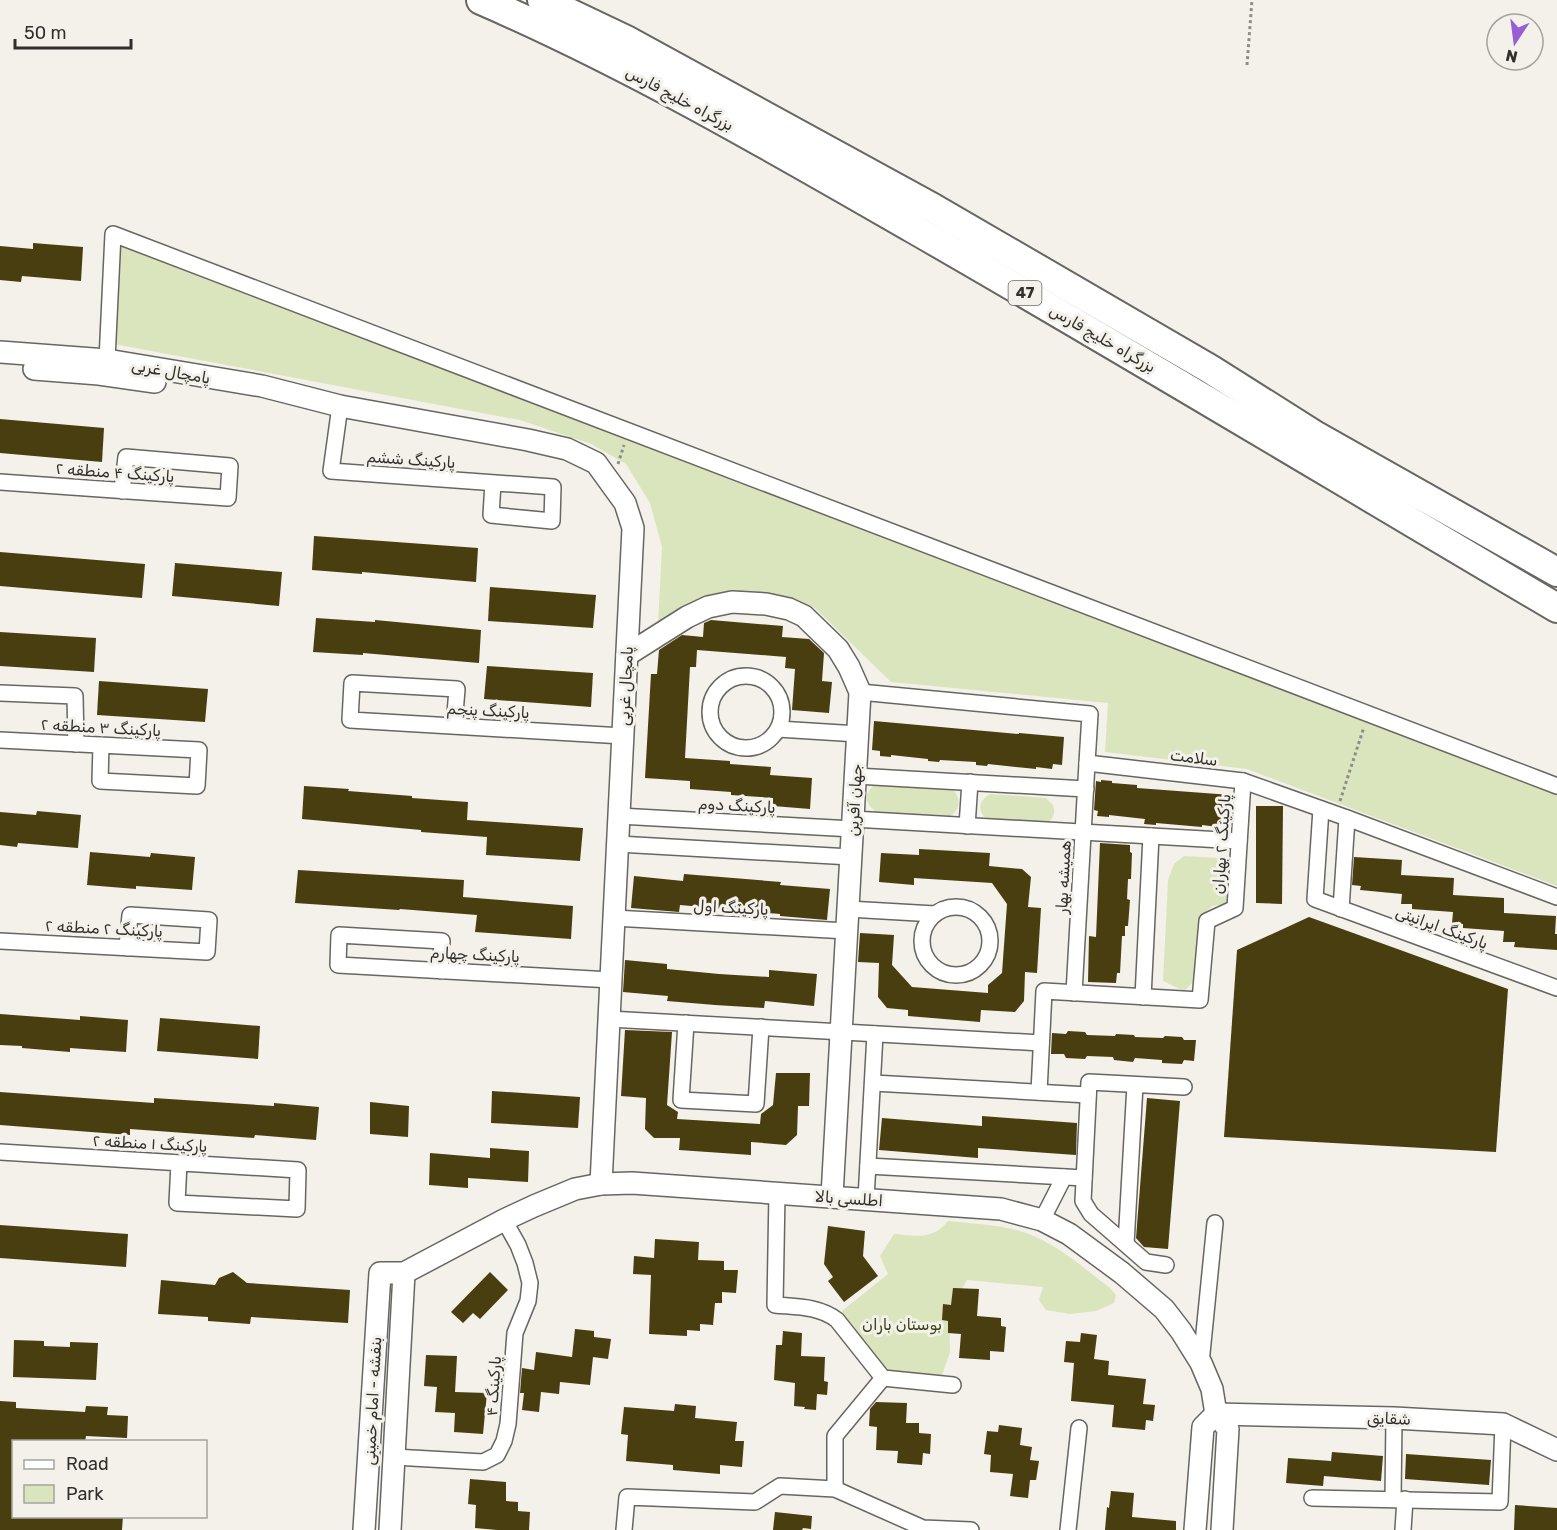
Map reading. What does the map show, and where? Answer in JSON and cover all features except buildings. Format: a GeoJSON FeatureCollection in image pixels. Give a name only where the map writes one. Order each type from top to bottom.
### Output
{"type":"FeatureCollection","features":[{"type":"Feature","properties":{"kind":"highway","name":"بزرگراه خلیج فارس"},"geometry":{"type":"LineString","coordinates":[[481,0],[624,67],[749,134],[1187,387],[1557,608]]}},
{"type":"Feature","properties":{"kind":"highway","name":"بزرگراه خلیج فارس"},"geometry":{"type":"LineString","coordinates":[[542,0],[628,40],[933,208],[1210,369],[1316,436],[1557,572]]}},
{"type":"Feature","properties":{"kind":"highway"},"geometry":{"type":"LineString","coordinates":[[1506,578],[1544,620],[1557,628]]}},
{"type":"Feature","properties":{"kind":"street"},"geometry":{"type":"LineString","coordinates":[[107,360],[112,234],[1557,786]]}},
{"type":"Feature","properties":{"kind":"street","name":"پامچال غربی"},"geometry":{"type":"LineString","coordinates":[[0,352],[107,360],[262,386],[340,406],[567,449],[596,463],[625,503],[633,528],[601,1184]]}},
{"type":"Feature","properties":{"kind":"street","name":"پامچال غربی"},"geometry":{"type":"LineString","coordinates":[[0,366],[99,374],[260,400],[340,406]]}},
{"type":"Feature","properties":{"kind":"street","name":"پارکینگ ششم"},"geometry":{"type":"LineString","coordinates":[[340,406],[331,471],[553,487],[552,521],[491,515],[493,483]]}},
{"type":"Feature","properties":{"kind":"street","name":"پارکینگ ۴ منطقه ۲"},"geometry":{"type":"LineString","coordinates":[[0,482],[122,491],[228,498],[230,466],[126,457],[122,491]]}},
{"type":"Feature","properties":{"kind":"street","name":"جهان آفرین"},"geometry":{"type":"LineString","coordinates":[[627,655],[687,617],[708,607],[732,602],[766,604],[789,609],[804,616],[838,649],[860,692],[832,1196]]}},
{"type":"Feature","properties":{"kind":"street"},"geometry":{"type":"LineString","coordinates":[[752,676],[763,680],[772,687],[782,707],[782,718],[778,729],[762,745],[751,748],[729,744],[720,737],[710,717],[710,705],[714,694],[730,679],[752,676]]}},
{"type":"Feature","properties":{"kind":"street","name":"پارکینگ پنجم"},"geometry":{"type":"LineString","coordinates":[[454,726],[457,689],[352,683],[350,720],[623,736]]}},
{"type":"Feature","properties":{"kind":"street"},"geometry":{"type":"LineString","coordinates":[[860,692],[1090,714],[1087,763]]}},
{"type":"Feature","properties":{"kind":"street"},"geometry":{"type":"LineString","coordinates":[[0,693],[75,696],[75,744]]}},
{"type":"Feature","properties":{"kind":"street"},"geometry":{"type":"LineString","coordinates":[[778,729],[858,734]]}},
{"type":"Feature","properties":{"kind":"street","name":"پارکینگ ۳ منطقه ۲"},"geometry":{"type":"LineString","coordinates":[[0,740],[75,744],[101,745],[200,750],[197,786],[100,781],[101,745]]}},
{"type":"Feature","properties":{"kind":"street","name":"سلامت"},"geometry":{"type":"LineString","coordinates":[[1087,763],[1244,781],[1557,897]]}},
{"type":"Feature","properties":{"kind":"street","name":"همیشه بهار"},"geometry":{"type":"LineString","coordinates":[[1074,993],[1087,763]]}},
{"type":"Feature","properties":{"kind":"street"},"geometry":{"type":"LineString","coordinates":[[856,776],[1086,789]]}},
{"type":"Feature","properties":{"kind":"street","name":"پارکینگ ۲ بهاران"},"geometry":{"type":"LineString","coordinates":[[1143,997],[1200,1000],[1207,921],[1235,908],[1244,781]]}},
{"type":"Feature","properties":{"kind":"street"},"geometry":{"type":"LineString","coordinates":[[967,826],[970,782]]}},
{"type":"Feature","properties":{"kind":"street","name":"پارکینگ ایرانیتی"},"geometry":{"type":"LineString","coordinates":[[1322,809],[1315,899],[1557,988]]}},
{"type":"Feature","properties":{"kind":"street","name":"پارکینگ دوم"},"geometry":{"type":"LineString","coordinates":[[619,816],[736,823],[967,826],[1239,841]]}},
{"type":"Feature","properties":{"kind":"street"},"geometry":{"type":"LineString","coordinates":[[1341,909],[1347,818]]}},
{"type":"Feature","properties":{"kind":"street"},"geometry":{"type":"LineString","coordinates":[[735,850],[736,823]]}},
{"type":"Feature","properties":{"kind":"street"},"geometry":{"type":"LineString","coordinates":[[1038,1092],[1044,991],[1143,997],[1151,836]]}},
{"type":"Feature","properties":{"kind":"street"},"geometry":{"type":"LineString","coordinates":[[618,844],[851,857]]}},
{"type":"Feature","properties":{"kind":"street"},"geometry":{"type":"LineString","coordinates":[[848,909],[935,914],[957,907],[968,909],[978,914],[985,923],[990,933],[991,944],[988,955],[973,971],[962,975],[951,975],[940,971],[925,955],[922,944],[923,933],[935,914]]}},
{"type":"Feature","properties":{"kind":"street","name":"پارکینگ ۲ منطقه ۲"},"geometry":{"type":"LineString","coordinates":[[0,941],[128,948],[207,952],[209,920],[130,915],[128,948]]}},
{"type":"Feature","properties":{"kind":"street","name":"پارکینگ اول"},"geometry":{"type":"LineString","coordinates":[[614,918],[847,931]]}},
{"type":"Feature","properties":{"kind":"street","name":"پارکینگ چهارم"},"geometry":{"type":"LineString","coordinates":[[440,970],[442,940],[339,935],[338,965],[611,980]]}},
{"type":"Feature","properties":{"kind":"street"},"geometry":{"type":"LineString","coordinates":[[609,1019],[1041,1043]]}},
{"type":"Feature","properties":{"kind":"street"},"geometry":{"type":"LineString","coordinates":[[686,1023],[681,1100],[714,1102],[756,1104],[761,1027]]}},
{"type":"Feature","properties":{"kind":"street"},"geometry":{"type":"LineString","coordinates":[[866,1199],[875,1034]]}},
{"type":"Feature","properties":{"kind":"street"},"geometry":{"type":"LineString","coordinates":[[1166,1264],[1146,1262],[1091,1214],[1083,1201],[1089,1082],[1184,1087]]}},
{"type":"Feature","properties":{"kind":"street"},"geometry":{"type":"LineString","coordinates":[[873,1083],[1088,1095]]}},
{"type":"Feature","properties":{"kind":"street"},"geometry":{"type":"LineString","coordinates":[[1126,1244],[1135,1085]]}},
{"type":"Feature","properties":{"kind":"street","name":"پارکینگ ۱ منطقه ۲"},"geometry":{"type":"LineString","coordinates":[[0,1152],[298,1170],[297,1209],[177,1203],[179,1163]]}},
{"type":"Feature","properties":{"kind":"street"},"geometry":{"type":"LineString","coordinates":[[868,1166],[1084,1178]]}},
{"type":"Feature","properties":{"kind":"street"},"geometry":{"type":"LineString","coordinates":[[1042,1220],[1064,1177]]}},
{"type":"Feature","properties":{"kind":"street","name":"اطلسی بالا"},"geometry":{"type":"LineString","coordinates":[[404,1273],[534,1206],[575,1189],[601,1184],[632,1183],[1001,1209],[1042,1220],[1069,1234],[1122,1273],[1164,1309],[1181,1330],[1201,1363],[1212,1389],[1216,1414],[1228,1429],[1222,1530]]}},
{"type":"Feature","properties":{"kind":"street"},"geometry":{"type":"LineString","coordinates":[[777,1193],[775,1305],[828,1313],[837,1320],[883,1378],[953,1385]]}},
{"type":"Feature","properties":{"kind":"street","name":"پارکینگ ۴"},"geometry":{"type":"LineString","coordinates":[[394,1457],[483,1462],[497,1455],[504,1441],[508,1424],[515,1334],[528,1301],[530,1283],[518,1245],[504,1220]]}},
{"type":"Feature","properties":{"kind":"street"},"geometry":{"type":"LineString","coordinates":[[1201,1363],[1215,1223]]}},
{"type":"Feature","properties":{"kind":"street","name":"بنفشه - امام خمینی"},"geometry":{"type":"LineString","coordinates":[[364,1530],[380,1273],[404,1273],[390,1530]]}},
{"type":"Feature","properties":{"kind":"street"},"geometry":{"type":"LineString","coordinates":[[835,1489],[835,1436],[883,1378]]}},
{"type":"Feature","properties":{"kind":"street"},"geometry":{"type":"LineString","coordinates":[[1195,1530],[1203,1427],[1216,1414]]}},
{"type":"Feature","properties":{"kind":"street","name":"شقایق"},"geometry":{"type":"LineString","coordinates":[[1216,1414],[1394,1418],[1503,1424],[1557,1450]]}},
{"type":"Feature","properties":{"kind":"street"},"geometry":{"type":"LineString","coordinates":[[1394,1418],[1403,1530]]}},
{"type":"Feature","properties":{"kind":"street"},"geometry":{"type":"LineString","coordinates":[[1312,1498],[1500,1502],[1503,1424]]}},
{"type":"Feature","properties":{"kind":"street"},"geometry":{"type":"LineString","coordinates":[[1068,1530],[1079,1428]]}},
{"type":"Feature","properties":{"kind":"street"},"geometry":{"type":"LineString","coordinates":[[624,1530],[627,1497],[755,1502],[780,1486],[835,1489],[923,1527],[971,1530]]}},
{"type":"Feature","properties":{"kind":"path"},"geometry":{"type":"LineString","coordinates":[[1247,65],[1252,0]]}},
{"type":"Feature","properties":{"kind":"path"},"geometry":{"type":"LineString","coordinates":[[618,463],[621,454]]}},
{"type":"Feature","properties":{"kind":"path"},"geometry":{"type":"LineString","coordinates":[[1341,798],[1368,714]]}},
{"type":"Feature","properties":{"kind":"green space"},"geometry":{"type":"Polygon","coordinates":[[[120,232],[1557,781],[1557,886],[1247,769],[1105,752],[1108,703],[891,682],[815,608],[784,597],[737,592],[707,598],[658,625],[662,547],[650,503],[626,464],[591,444],[520,420],[114,344],[120,232]]]}},
{"type":"Feature","properties":{"kind":"green space"},"geometry":{"type":"Polygon","coordinates":[[[874,784],[949,787],[957,795],[957,807],[947,818],[877,813],[867,800],[867,794],[874,784]]]}},
{"type":"Feature","properties":{"kind":"green space"},"geometry":{"type":"Polygon","coordinates":[[[990,794],[1046,798],[1053,805],[1053,816],[1045,824],[988,820],[984,817],[980,806],[983,799],[990,794]]]}},
{"type":"Feature","properties":{"kind":"green space"},"geometry":{"type":"Polygon","coordinates":[[[1184,856],[1220,858],[1229,867],[1229,892],[1226,904],[1212,906],[1201,917],[1195,980],[1184,991],[1163,981],[1168,880],[1174,864],[1184,856]]]}},
{"type":"Feature","properties":{"kind":"green space","name":"بوستان باران"},"geometry":{"type":"Polygon","coordinates":[[[948,1221],[1005,1227],[1046,1242],[1110,1288],[1116,1295],[1114,1303],[1096,1311],[1070,1314],[1046,1310],[1039,1300],[1043,1287],[967,1280],[949,1310],[950,1352],[939,1384],[907,1380],[876,1366],[843,1328],[842,1311],[888,1274],[880,1256],[894,1234],[917,1236],[930,1234],[948,1221]]]}}]}
